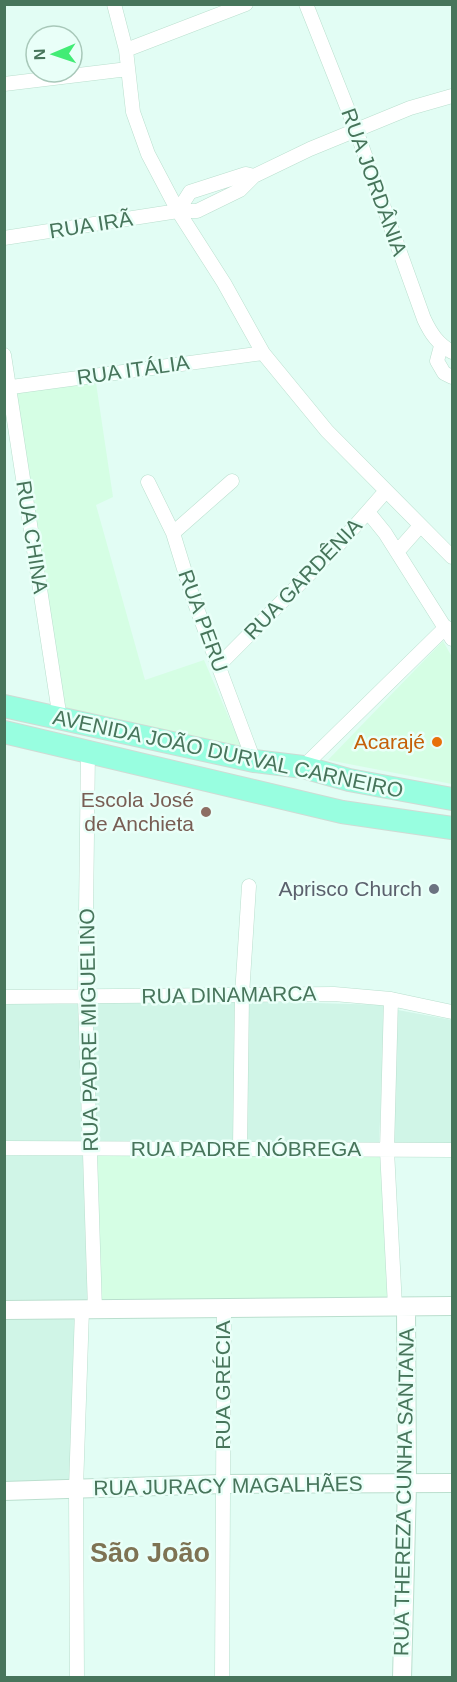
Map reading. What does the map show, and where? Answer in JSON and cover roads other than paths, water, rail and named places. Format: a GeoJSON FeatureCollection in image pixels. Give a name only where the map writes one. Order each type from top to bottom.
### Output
{"type":"FeatureCollection","features":[{"type":"Feature","properties":{"kind":"main road","name":"AVENIDA JOÃO DURVAL CARNEIRO"},"geometry":{"type":"LineString","coordinates":[[4,706],[254,761],[303,767],[350,780],[453,799]]}},
{"type":"Feature","properties":{"kind":"main road","name":"AVENIDA JOÃO DURVAL CARNEIRO"},"geometry":{"type":"LineString","coordinates":[[4,732],[88,750],[342,812],[453,828]]}},
{"type":"Feature","properties":{"kind":"main road"},"geometry":{"type":"LineString","coordinates":[[342,812],[360,809],[366,801],[362,789],[350,780]]}},
{"type":"Feature","properties":{"kind":"main road"},"geometry":{"type":"LineString","coordinates":[[404,820],[399,812],[400,801],[409,792]]}},
{"type":"Feature","properties":{"kind":"street"},"geometry":{"type":"LineString","coordinates":[[114,4],[126,50],[132,112],[140,135],[178,212],[224,283],[262,353],[327,431],[385,492],[453,557]]}},
{"type":"Feature","properties":{"kind":"street"},"geometry":{"type":"LineString","coordinates":[[126,50],[246,4]]}},
{"type":"Feature","properties":{"kind":"street","name":"RUA JORDÂNIA"},"geometry":{"type":"LineString","coordinates":[[306,4],[356,130],[424,319],[432,335],[447,349]]}},
{"type":"Feature","properties":{"kind":"street"},"geometry":{"type":"LineString","coordinates":[[4,84],[128,69]]}},
{"type":"Feature","properties":{"kind":"street","name":"RUA IRÃ"},"geometry":{"type":"LineString","coordinates":[[4,238],[197,211],[240,190],[254,176],[356,130],[410,108],[453,96]]}},
{"type":"Feature","properties":{"kind":"street","name":"RUA IRÃ"},"geometry":{"type":"LineString","coordinates":[[178,212],[190,192],[246,174],[254,176]]}},
{"type":"Feature","properties":{"kind":"street"},"geometry":{"type":"LineString","coordinates":[[447,349],[437,361],[444,373],[453,377]]}},
{"type":"Feature","properties":{"kind":"street","name":"RUA ITÁLIA"},"geometry":{"type":"LineString","coordinates":[[7,388],[262,353]]}},
{"type":"Feature","properties":{"kind":"street","name":"RUA CHINA"},"geometry":{"type":"LineString","coordinates":[[4,355],[7,388],[60,719]]}},
{"type":"Feature","properties":{"kind":"street"},"geometry":{"type":"LineString","coordinates":[[172,533],[232,480]]}},
{"type":"Feature","properties":{"kind":"street","name":"RUA PERU"},"geometry":{"type":"LineString","coordinates":[[148,482],[172,533],[254,761]]}},
{"type":"Feature","properties":{"kind":"street","name":"RUA GARDÊNIA"},"geometry":{"type":"LineString","coordinates":[[219,665],[340,543],[385,492]]}},
{"type":"Feature","properties":{"kind":"street"},"geometry":{"type":"LineString","coordinates":[[303,767],[449,633],[397,552],[368,512]]}},
{"type":"Feature","properties":{"kind":"street"},"geometry":{"type":"LineString","coordinates":[[397,552],[420,526]]}},
{"type":"Feature","properties":{"kind":"street","name":"RUA PADRE MIGUELINO"},"geometry":{"type":"LineString","coordinates":[[77,1677],[76,1488],[89,1310],[91,1148],[85,997],[88,750]]}},
{"type":"Feature","properties":{"kind":"street"},"geometry":{"type":"LineString","coordinates":[[240,1148],[242,995],[249,886]]}},
{"type":"Feature","properties":{"kind":"street","name":"RUA DINAMARCA"},"geometry":{"type":"LineString","coordinates":[[4,998],[334,994],[391,999],[453,1012]]}},
{"type":"Feature","properties":{"kind":"street"},"geometry":{"type":"LineString","coordinates":[[391,999],[387,1150],[401,1307]]}},
{"type":"Feature","properties":{"kind":"street","name":"RUA PADRE NÓBREGA"},"geometry":{"type":"LineString","coordinates":[[4,1148],[453,1150]]}},
{"type":"Feature","properties":{"kind":"street"},"geometry":{"type":"LineString","coordinates":[[4,1310],[453,1306]]}},
{"type":"Feature","properties":{"kind":"street","name":"RUA THEREZA CUNHA SANTANA"},"geometry":{"type":"LineString","coordinates":[[401,1307],[407,1485],[402,1677]]}},
{"type":"Feature","properties":{"kind":"street","name":"RUA GRÉCIA"},"geometry":{"type":"LineString","coordinates":[[222,1677],[224,1309]]}},
{"type":"Feature","properties":{"kind":"street","name":"RUA JURACY MAGALHÃES"},"geometry":{"type":"LineString","coordinates":[[4,1491],[223,1484],[453,1484]]}},
{"type":"Feature","properties":{"kind":"place","name":"Acarajé"},"geometry":{"type":"Point","coordinates":[437,742]}},
{"type":"Feature","properties":{"kind":"place","name":"Escola José de Anchieta"},"geometry":{"type":"Point","coordinates":[206,812]}},
{"type":"Feature","properties":{"kind":"place","name":"Aprisco Church"},"geometry":{"type":"Point","coordinates":[434,889]}},
{"type":"Feature","properties":{"kind":"district","name":"São João"},"geometry":{"type":"Point","coordinates":[150,1553]}}]}
